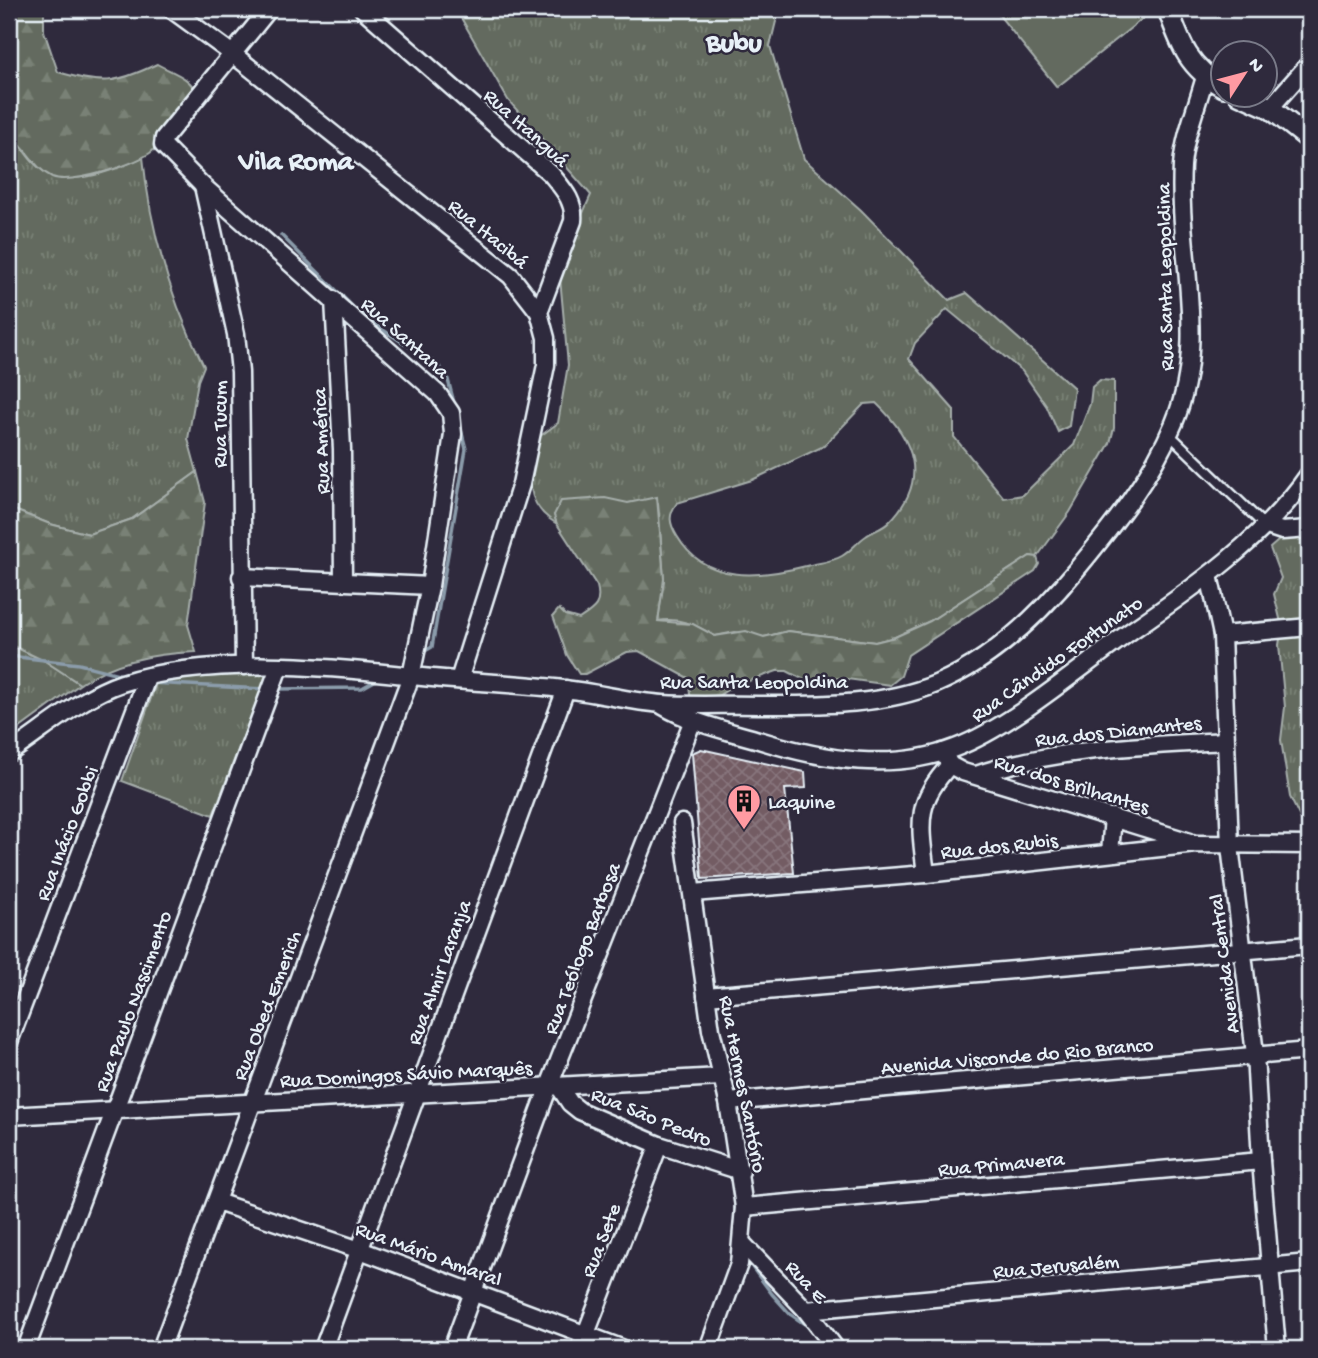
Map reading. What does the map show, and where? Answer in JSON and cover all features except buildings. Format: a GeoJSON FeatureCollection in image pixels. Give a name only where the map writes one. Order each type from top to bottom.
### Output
{"type":"FeatureCollection","features":[{"type":"Feature","properties":{"kind":"street","name":"Rua Itacibá"},"geometry":{"type":"LineString","coordinates":[[171,9],[234,55],[511,276],[539,312],[546,338],[541,395],[521,484],[459,681]]}},
{"type":"Feature","properties":{"kind":"street"},"geometry":{"type":"LineString","coordinates":[[234,55],[269,9]]}},
{"type":"Feature","properties":{"kind":"street","name":"Rua Itanguá"},"geometry":{"type":"LineString","coordinates":[[363,9],[551,174],[568,195],[574,210],[573,221],[539,312]]}},
{"type":"Feature","properties":{"kind":"street"},"geometry":{"type":"LineString","coordinates":[[1168,9],[1180,46],[1205,78],[1210,80]]}},
{"type":"Feature","properties":{"kind":"street","name":"Rua Santana"},"geometry":{"type":"LineString","coordinates":[[234,55],[164,138],[163,145],[203,186],[438,394],[451,413],[453,434],[430,586],[411,676]]}},
{"type":"Feature","properties":{"kind":"street"},"geometry":{"type":"LineString","coordinates":[[1280,97],[1309,64]]}},
{"type":"Feature","properties":{"kind":"street","name":"Rua Santa Leopoldina"},"geometry":{"type":"LineString","coordinates":[[9,753],[97,695],[126,682],[244,666],[363,669],[459,681],[566,689],[659,704],[823,705],[902,695],[934,685],[967,669],[994,650],[1049,602],[1133,499],[1169,434],[1186,389],[1191,356],[1182,168],[1205,78]]}},
{"type":"Feature","properties":{"kind":"street"},"geometry":{"type":"LineString","coordinates":[[1270,108],[1309,139]]}},
{"type":"Feature","properties":{"kind":"street","name":"Rua Tucum"},"geometry":{"type":"LineString","coordinates":[[203,186],[236,334],[240,372],[244,666]]}},
{"type":"Feature","properties":{"kind":"street","name":"Rua América"},"geometry":{"type":"LineString","coordinates":[[334,300],[342,449],[343,581]]}},
{"type":"Feature","properties":{"kind":"street","name":"Rua Cândido Fortunato"},"geometry":{"type":"LineString","coordinates":[[659,704],[693,720],[793,751],[860,762],[946,758],[1005,721],[1209,575],[1264,525],[1309,474]]}},
{"type":"Feature","properties":{"kind":"street"},"geometry":{"type":"LineString","coordinates":[[1264,525],[1292,532],[1309,529]]}},
{"type":"Feature","properties":{"kind":"street","name":"Avenida Central"},"geometry":{"type":"LineString","coordinates":[[1209,575],[1222,635],[1230,846],[1255,1054],[1261,1161],[1278,1349]]}},
{"type":"Feature","properties":{"kind":"street"},"geometry":{"type":"LineString","coordinates":[[241,577],[430,586]]}},
{"type":"Feature","properties":{"kind":"street"},"geometry":{"type":"LineString","coordinates":[[1222,635],[1309,627]]}},
{"type":"Feature","properties":{"kind":"street","name":"Rua Paulo Nascimento"},"geometry":{"type":"LineString","coordinates":[[26,1349],[279,667]]}},
{"type":"Feature","properties":{"kind":"street","name":"Rua Obed Emerich"},"geometry":{"type":"LineString","coordinates":[[161,1349],[411,676]]}},
{"type":"Feature","properties":{"kind":"street","name":"Rua Inácio Gobbi"},"geometry":{"type":"LineString","coordinates":[[9,1042],[147,678]]}},
{"type":"Feature","properties":{"kind":"street","name":"Rua Almir Laranja"},"geometry":{"type":"LineString","coordinates":[[323,1349],[566,689]]}},
{"type":"Feature","properties":{"kind":"street","name":"Rua Teólogo Barbosa"},"geometry":{"type":"LineString","coordinates":[[452,1349],[693,720]]}},
{"type":"Feature","properties":{"kind":"street","name":"Rua dos Diamantes"},"geometry":{"type":"LineString","coordinates":[[976,775],[1007,765],[1074,753],[1225,741]]}},
{"type":"Feature","properties":{"kind":"street"},"geometry":{"type":"LineString","coordinates":[[926,874],[920,818],[930,788],[946,758]]}},
{"type":"Feature","properties":{"kind":"street","name":"Rua dos Brilhantes"},"geometry":{"type":"LineString","coordinates":[[946,758],[976,775],[1196,844]]}},
{"type":"Feature","properties":{"kind":"street"},"geometry":{"type":"LineString","coordinates":[[1110,853],[1113,817]]}},
{"type":"Feature","properties":{"kind":"street","name":"Rua Hermes Santório"},"geometry":{"type":"LineString","coordinates":[[682,822],[706,996],[741,1171],[744,1207],[743,1244],[709,1349]]}},
{"type":"Feature","properties":{"kind":"street","name":"Rua dos Rubis"},"geometry":{"type":"LineString","coordinates":[[693,893],[926,874],[1196,844],[1309,845]]}},
{"type":"Feature","properties":{"kind":"street"},"geometry":{"type":"LineString","coordinates":[[706,996],[1244,948],[1309,945]]}},
{"type":"Feature","properties":{"kind":"street","name":"Avenida Visconde do Rio Branco"},"geometry":{"type":"LineString","coordinates":[[728,1102],[1309,1051]]}},
{"type":"Feature","properties":{"kind":"street","name":"Rua Domingos Sávio Marquês"},"geometry":{"type":"LineString","coordinates":[[9,1116],[721,1077]]}},
{"type":"Feature","properties":{"kind":"street","name":"Rua São Pedro"},"geometry":{"type":"LineString","coordinates":[[553,1086],[580,1111],[659,1145],[741,1171]]}},
{"type":"Feature","properties":{"kind":"street","name":"Rua Sete"},"geometry":{"type":"LineString","coordinates":[[583,1342],[659,1145]]}},
{"type":"Feature","properties":{"kind":"street","name":"Rua Primavera"},"geometry":{"type":"LineString","coordinates":[[744,1207],[1261,1161]]}},
{"type":"Feature","properties":{"kind":"street","name":"Rua Mário Amaral"},"geometry":{"type":"LineString","coordinates":[[217,1202],[473,1291],[583,1342],[624,1349]]}},
{"type":"Feature","properties":{"kind":"street","name":"Rua E"},"geometry":{"type":"LineString","coordinates":[[743,1244],[806,1310],[836,1349]]}},
{"type":"Feature","properties":{"kind":"street","name":"Rua Jerusalém"},"geometry":{"type":"LineString","coordinates":[[806,1310],[1309,1263]]}},
{"type":"Feature","properties":{"kind":"lane"},"geometry":{"type":"LineString","coordinates":[[1169,434],[1264,525]]}},
{"type":"Feature","properties":{"kind":"green space"},"geometry":{"type":"Polygon","coordinates":[[[9,9],[44,9],[44,31],[58,72],[86,79],[108,80],[130,76],[157,64],[186,79],[197,95],[150,153],[130,163],[87,176],[61,179],[52,177],[40,168],[21,146],[9,138],[9,9]]]}},
{"type":"Feature","properties":{"kind":"green space"},"geometry":{"type":"Polygon","coordinates":[[[456,9],[779,9],[770,46],[804,159],[861,210],[949,300],[967,293],[1074,388],[1069,426],[1058,432],[1047,407],[1022,371],[947,309],[915,343],[909,359],[954,410],[954,437],[1004,498],[1023,495],[1074,445],[1090,404],[1092,387],[1100,380],[1114,381],[1114,428],[1110,443],[1070,512],[1037,557],[1030,556],[930,621],[895,637],[875,642],[788,631],[764,637],[735,632],[715,636],[688,623],[658,621],[664,579],[658,503],[654,499],[625,503],[579,501],[554,515],[557,524],[537,506],[533,496],[531,474],[539,437],[558,423],[568,365],[559,267],[591,195],[508,100],[456,9]],[[876,403],[864,404],[824,446],[752,480],[677,503],[671,515],[674,531],[689,552],[702,563],[734,574],[788,570],[842,556],[866,536],[887,524],[902,507],[910,491],[913,476],[908,446],[876,403]]]}},
{"type":"Feature","properties":{"kind":"green space"},"geometry":{"type":"Polygon","coordinates":[[[994,9],[1151,9],[1152,11],[1057,87],[994,9]]]}},
{"type":"Feature","properties":{"kind":"green space"},"geometry":{"type":"Polygon","coordinates":[[[9,138],[20,146],[35,164],[59,177],[73,178],[103,173],[143,157],[151,211],[164,264],[172,291],[204,366],[198,381],[188,439],[197,472],[132,519],[89,534],[50,524],[9,508],[9,138]]]}},
{"type":"Feature","properties":{"kind":"green space"},"geometry":{"type":"Polygon","coordinates":[[[197,472],[205,502],[188,625],[196,652],[135,660],[107,669],[80,684],[45,661],[9,644],[9,508],[50,524],[89,534],[132,519],[197,472]]]}},
{"type":"Feature","properties":{"kind":"green space"},"geometry":{"type":"Polygon","coordinates":[[[657,497],[664,579],[658,621],[693,624],[715,636],[746,631],[764,637],[788,631],[875,642],[895,637],[930,621],[1030,556],[1037,557],[1039,564],[1035,571],[908,655],[901,676],[890,685],[840,678],[808,682],[787,671],[777,671],[732,687],[707,703],[691,701],[688,678],[639,651],[627,652],[585,674],[579,674],[567,655],[553,616],[559,609],[565,615],[579,619],[593,609],[598,598],[597,586],[557,524],[554,515],[561,501],[605,498],[628,503],[657,497]]]}},
{"type":"Feature","properties":{"kind":"green space"},"geometry":{"type":"Polygon","coordinates":[[[1286,534],[1309,534],[1309,836],[1290,797],[1281,740],[1285,707],[1279,645],[1282,627],[1274,594],[1281,578],[1270,548],[1286,534]]]}},
{"type":"Feature","properties":{"kind":"green space"},"geometry":{"type":"Polygon","coordinates":[[[9,644],[45,661],[80,684],[9,736],[9,644]]]}},
{"type":"Feature","properties":{"kind":"green space"},"geometry":{"type":"Polygon","coordinates":[[[268,672],[213,815],[122,781],[157,681],[268,672]]]}},
{"type":"Feature","properties":{"kind":"waterway"},"geometry":{"type":"LineString","coordinates":[[281,235],[353,307],[375,325],[437,364],[447,376],[466,449],[432,647],[420,654]]}},
{"type":"Feature","properties":{"kind":"waterway"},"geometry":{"type":"LineString","coordinates":[[9,656],[79,664],[126,676]]}},
{"type":"Feature","properties":{"kind":"waterway"},"geometry":{"type":"LineString","coordinates":[[276,689],[362,688],[378,679]]}},
{"type":"Feature","properties":{"kind":"waterway"},"geometry":{"type":"LineString","coordinates":[[150,683],[265,689]]}},
{"type":"Feature","properties":{"kind":"waterway"},"geometry":{"type":"LineString","coordinates":[[735,1199],[735,1223]]}},
{"type":"Feature","properties":{"kind":"waterway"},"geometry":{"type":"LineString","coordinates":[[746,1259],[772,1294],[790,1314],[809,1327],[826,1349]]}},
{"type":"Feature","properties":{"kind":"place","name":"Laquine"},"geometry":{"type":"Point","coordinates":[744,831]}},
{"type":"Feature","properties":{"kind":"district","name":"Bubu"},"geometry":{"type":"Point","coordinates":[734,40]}},
{"type":"Feature","properties":{"kind":"district","name":"Vila Roma"},"geometry":{"type":"Point","coordinates":[296,159]}}]}
